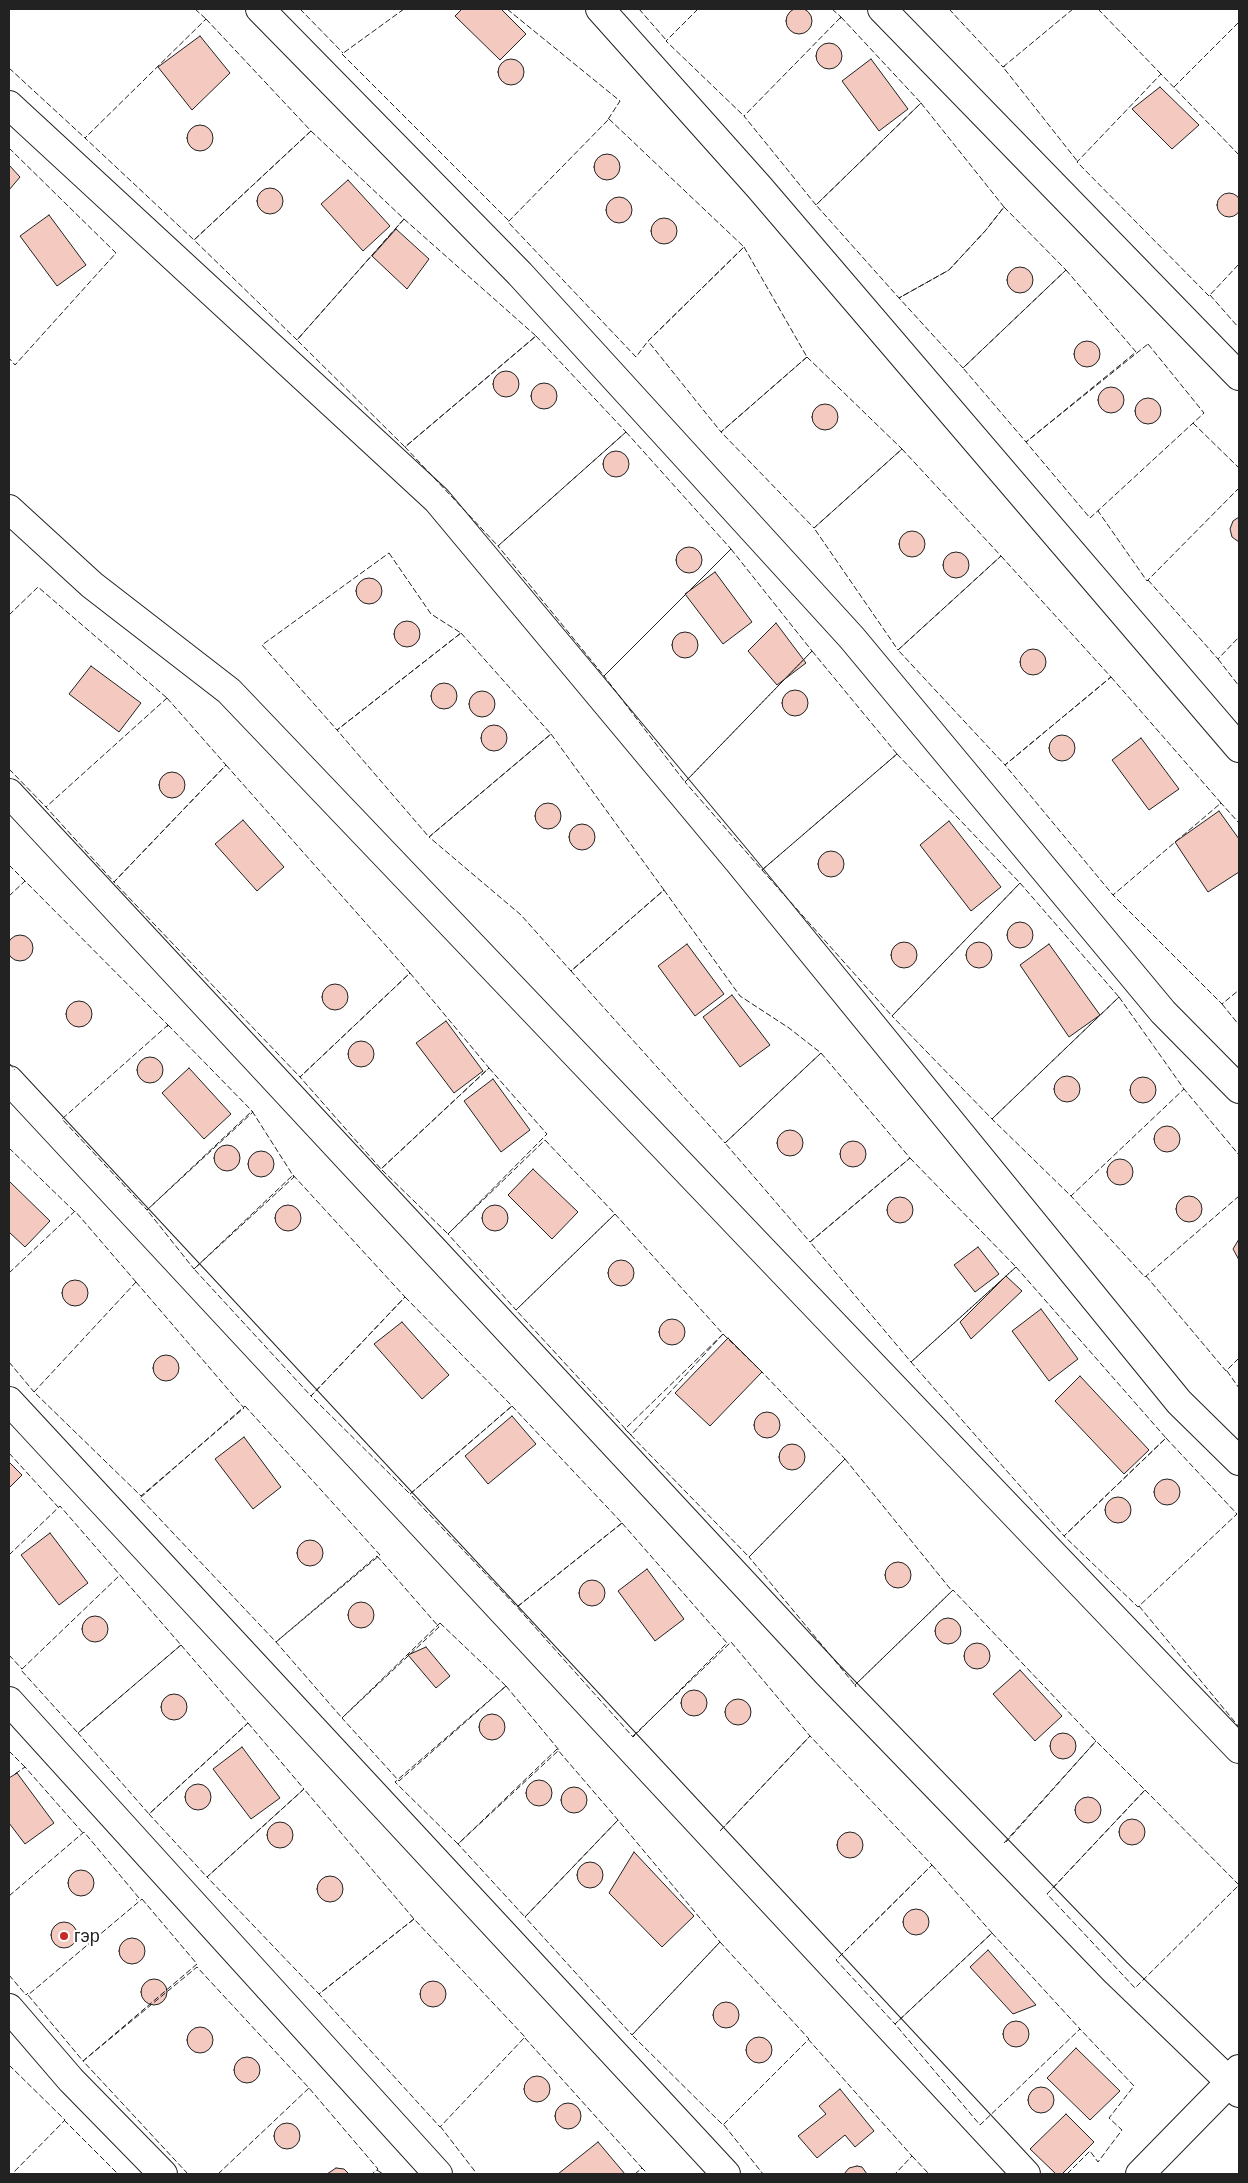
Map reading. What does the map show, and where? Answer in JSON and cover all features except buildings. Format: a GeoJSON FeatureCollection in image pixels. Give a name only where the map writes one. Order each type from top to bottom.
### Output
{"type":"FeatureCollection","features":[{"type":"Feature","properties":{"kind":"street"},"geometry":{"type":"LineString","coordinates":[[260,9],[520,274],[852,638],[1163,1012],[1239,1089]]}},
{"type":"Feature","properties":{"kind":"street"},"geometry":{"type":"LineString","coordinates":[[600,9],[759,187],[1239,748]]}},
{"type":"Feature","properties":{"kind":"street"},"geometry":{"type":"LineString","coordinates":[[882,9],[1239,376]]}},
{"type":"Feature","properties":{"kind":"street"},"geometry":{"type":"LineString","coordinates":[[9,105],[437,500],[739,862],[1179,1402],[1239,1461]]}},
{"type":"Feature","properties":{"kind":"street"},"geometry":{"type":"LineString","coordinates":[[9,509],[92,585],[229,691],[1239,1749]]}},
{"type":"Feature","properties":{"kind":"street"},"geometry":{"type":"LineString","coordinates":[[9,794],[828,1674],[1116,1972],[1236,2081],[1140,2174]]}},
{"type":"Feature","properties":{"kind":"street"},"geometry":{"type":"LineString","coordinates":[[9,1080],[1026,2174]]}},
{"type":"Feature","properties":{"kind":"street"},"geometry":{"type":"LineString","coordinates":[[9,1401],[726,2174]]}},
{"type":"Feature","properties":{"kind":"street"},"geometry":{"type":"LineString","coordinates":[[9,1701],[438,2174]]}},
{"type":"Feature","properties":{"kind":"street"},"geometry":{"type":"LineString","coordinates":[[9,2008],[71,2080],[163,2174]]}},
{"type":"Feature","properties":{"kind":"fence"},"geometry":{"type":"LineString","coordinates":[[195,9],[206,19],[205,21]]}},
{"type":"Feature","properties":{"kind":"fence"},"geometry":{"type":"LineString","coordinates":[[300,9],[343,53]]}},
{"type":"Feature","properties":{"kind":"fence"},"geometry":{"type":"LineString","coordinates":[[404,9],[342,54],[509,221]]}},
{"type":"Feature","properties":{"kind":"fence"},"geometry":{"type":"LineString","coordinates":[[507,9],[620,101],[607,121]]}},
{"type":"Feature","properties":{"kind":"fence"},"geometry":{"type":"LineString","coordinates":[[639,9],[667,41]]}},
{"type":"Feature","properties":{"kind":"fence"},"geometry":{"type":"LineString","coordinates":[[698,9],[666,41],[745,115]]}},
{"type":"Feature","properties":{"kind":"fence"},"geometry":{"type":"LineString","coordinates":[[832,9],[841,17],[840,19]]}},
{"type":"Feature","properties":{"kind":"fence"},"geometry":{"type":"LineString","coordinates":[[949,9],[1003,67],[1005,66]]}},
{"type":"Feature","properties":{"kind":"fence"},"geometry":{"type":"LineString","coordinates":[[1073,9],[1003,67],[1078,162]]}},
{"type":"Feature","properties":{"kind":"fence"},"geometry":{"type":"LineString","coordinates":[[1098,9],[1161,74]]}},
{"type":"Feature","properties":{"kind":"fence"},"geometry":{"type":"LineString","coordinates":[[841,17],[921,103],[816,205],[744,116],[841,17]]}},
{"type":"Feature","properties":{"kind":"fence"},"geometry":{"type":"LineString","coordinates":[[206,19],[311,131],[194,240],[85,138],[206,19]]}},
{"type":"Feature","properties":{"kind":"fence"},"geometry":{"type":"LineString","coordinates":[[1174,87],[1239,22]]}},
{"type":"Feature","properties":{"kind":"fence"},"geometry":{"type":"LineString","coordinates":[[9,68],[85,138],[87,136]]}},
{"type":"Feature","properties":{"kind":"fence"},"geometry":{"type":"LineString","coordinates":[[1239,155],[1161,74],[1077,162],[1209,296],[1239,264]]}},
{"type":"Feature","properties":{"kind":"fence"},"geometry":{"type":"LineString","coordinates":[[921,103],[1004,207],[986,230],[949,270],[899,298],[816,205],[921,103]]}},
{"type":"Feature","properties":{"kind":"fence"},"geometry":{"type":"LineString","coordinates":[[609,119],[744,247],[648,341],[636,357],[508,222],[609,119]]}},
{"type":"Feature","properties":{"kind":"fence"},"geometry":{"type":"LineString","coordinates":[[311,131],[404,219],[297,340],[194,240],[311,131]]}},
{"type":"Feature","properties":{"kind":"fence"},"geometry":{"type":"LineString","coordinates":[[9,148],[116,253],[15,365],[9,358]]}},
{"type":"Feature","properties":{"kind":"fence"},"geometry":{"type":"LineString","coordinates":[[1004,207],[1066,270],[963,368],[899,298],[949,270],[986,230],[1004,207]]}},
{"type":"Feature","properties":{"kind":"fence"},"geometry":{"type":"LineString","coordinates":[[404,219],[536,336],[405,447],[297,340],[404,219]]}},
{"type":"Feature","properties":{"kind":"fence"},"geometry":{"type":"LineString","coordinates":[[744,247],[807,357],[721,432],[648,341],[744,247]]}},
{"type":"Feature","properties":{"kind":"fence"},"geometry":{"type":"LineString","coordinates":[[1066,270],[1136,352],[1026,442],[963,368],[1066,270]]}},
{"type":"Feature","properties":{"kind":"fence"},"geometry":{"type":"LineString","coordinates":[[1210,295],[1239,328]]}},
{"type":"Feature","properties":{"kind":"fence"},"geometry":{"type":"LineString","coordinates":[[536,336],[626,432],[498,546],[405,447],[536,336]]}},
{"type":"Feature","properties":{"kind":"fence"},"geometry":{"type":"LineString","coordinates":[[1148,344],[1204,413],[1090,518],[1026,442],[1148,344]]}},
{"type":"Feature","properties":{"kind":"fence"},"geometry":{"type":"LineString","coordinates":[[807,357],[902,449],[814,528],[721,432],[807,357]]}},
{"type":"Feature","properties":{"kind":"fence"},"geometry":{"type":"LineString","coordinates":[[1193,423],[1239,468]]}},
{"type":"Feature","properties":{"kind":"fence"},"geometry":{"type":"LineString","coordinates":[[626,432],[731,549],[604,676],[498,546],[626,432]]}},
{"type":"Feature","properties":{"kind":"fence"},"geometry":{"type":"LineString","coordinates":[[902,449],[1001,556],[898,650],[814,528],[902,449]]}},
{"type":"Feature","properties":{"kind":"fence"},"geometry":{"type":"LineString","coordinates":[[1099,510],[1147,581],[1239,488]]}},
{"type":"Feature","properties":{"kind":"fence"},"geometry":{"type":"LineString","coordinates":[[731,549],[812,651],[685,782],[604,676],[731,549]]}},
{"type":"Feature","properties":{"kind":"fence"},"geometry":{"type":"LineString","coordinates":[[389,553],[431,614],[461,633],[337,730],[262,645],[389,553]]}},
{"type":"Feature","properties":{"kind":"fence"},"geometry":{"type":"LineString","coordinates":[[1001,556],[1111,677],[1005,765],[898,650],[1001,556]]}},
{"type":"Feature","properties":{"kind":"fence"},"geometry":{"type":"LineString","coordinates":[[1148,580],[1218,659],[1239,637]]}},
{"type":"Feature","properties":{"kind":"fence"},"geometry":{"type":"LineString","coordinates":[[9,615],[38,587],[167,698],[165,700]]}},
{"type":"Feature","properties":{"kind":"fence"},"geometry":{"type":"LineString","coordinates":[[461,633],[551,734],[429,837],[337,730],[461,633]]}},
{"type":"Feature","properties":{"kind":"fence"},"geometry":{"type":"LineString","coordinates":[[812,651],[897,754],[762,870],[685,782],[812,651]]}},
{"type":"Feature","properties":{"kind":"fence"},"geometry":{"type":"LineString","coordinates":[[1218,659],[1239,686]]}},
{"type":"Feature","properties":{"kind":"fence"},"geometry":{"type":"LineString","coordinates":[[1111,677],[1221,803],[1113,895],[1005,765],[1111,677]]}},
{"type":"Feature","properties":{"kind":"fence"},"geometry":{"type":"LineString","coordinates":[[167,698],[226,765],[114,882],[46,807],[167,698]]}},
{"type":"Feature","properties":{"kind":"fence"},"geometry":{"type":"LineString","coordinates":[[551,734],[664,890],[571,971],[521,915],[429,837],[551,734]]}},
{"type":"Feature","properties":{"kind":"fence"},"geometry":{"type":"LineString","coordinates":[[897,754],[1020,883],[892,1016],[762,870],[897,754]]}},
{"type":"Feature","properties":{"kind":"fence"},"geometry":{"type":"LineString","coordinates":[[226,765],[410,973],[300,1077],[114,882],[226,765]]}},
{"type":"Feature","properties":{"kind":"fence"},"geometry":{"type":"LineString","coordinates":[[9,769],[46,807]]}},
{"type":"Feature","properties":{"kind":"fence"},"geometry":{"type":"LineString","coordinates":[[1220,804],[1239,823]]}},
{"type":"Feature","properties":{"kind":"fence"},"geometry":{"type":"LineString","coordinates":[[9,865],[25,881]]}},
{"type":"Feature","properties":{"kind":"fence"},"geometry":{"type":"LineString","coordinates":[[9,896],[25,881],[168,1025],[167,1027]]}},
{"type":"Feature","properties":{"kind":"fence"},"geometry":{"type":"LineString","coordinates":[[1020,883],[1119,997],[992,1119],[892,1016],[1020,883]]}},
{"type":"Feature","properties":{"kind":"fence"},"geometry":{"type":"LineString","coordinates":[[664,890],[740,996],[789,1028],[821,1053],[725,1143],[571,971],[664,890]]}},
{"type":"Feature","properties":{"kind":"fence"},"geometry":{"type":"LineString","coordinates":[[1115,893],[1113,895],[1222,1004],[1239,990]]}},
{"type":"Feature","properties":{"kind":"fence"},"geometry":{"type":"LineString","coordinates":[[410,973],[489,1068],[381,1169],[300,1077],[410,973]]}},
{"type":"Feature","properties":{"kind":"fence"},"geometry":{"type":"LineString","coordinates":[[1119,997],[1184,1089],[1071,1196],[992,1119],[1119,997]]}},
{"type":"Feature","properties":{"kind":"fence"},"geometry":{"type":"LineString","coordinates":[[1222,1004],[1239,1025]]}},
{"type":"Feature","properties":{"kind":"fence"},"geometry":{"type":"LineString","coordinates":[[168,1025],[253,1112],[147,1210],[62,1119],[168,1025]]}},
{"type":"Feature","properties":{"kind":"fence"},"geometry":{"type":"LineString","coordinates":[[821,1053],[910,1158],[810,1242],[725,1143],[821,1053]]}},
{"type":"Feature","properties":{"kind":"fence"},"geometry":{"type":"LineString","coordinates":[[9,1063],[15,1070]]}},
{"type":"Feature","properties":{"kind":"fence"},"geometry":{"type":"LineString","coordinates":[[489,1068],[547,1134],[448,1234],[381,1169],[489,1068]]}},
{"type":"Feature","properties":{"kind":"fence"},"geometry":{"type":"LineString","coordinates":[[1183,1090],[1239,1155]]}},
{"type":"Feature","properties":{"kind":"fence"},"geometry":{"type":"LineString","coordinates":[[252,1111],[294,1177],[194,1269],[147,1210],[252,1111]]}},
{"type":"Feature","properties":{"kind":"fence"},"geometry":{"type":"LineString","coordinates":[[545,1140],[615,1214],[516,1310],[448,1234],[545,1140]]}},
{"type":"Feature","properties":{"kind":"fence"},"geometry":{"type":"LineString","coordinates":[[9,1148],[74,1211]]}},
{"type":"Feature","properties":{"kind":"fence"},"geometry":{"type":"LineString","coordinates":[[910,1158],[1016,1267],[911,1362],[810,1242],[910,1158]]}},
{"type":"Feature","properties":{"kind":"fence"},"geometry":{"type":"LineString","coordinates":[[293,1175],[405,1297],[311,1396],[194,1269],[293,1175]]}},
{"type":"Feature","properties":{"kind":"fence"},"geometry":{"type":"LineString","coordinates":[[1072,1195],[1145,1277],[1239,1196]]}},
{"type":"Feature","properties":{"kind":"fence"},"geometry":{"type":"LineString","coordinates":[[9,1273],[75,1211],[136,1282]]}},
{"type":"Feature","properties":{"kind":"fence"},"geometry":{"type":"LineString","coordinates":[[615,1214],[723,1334],[631,1435],[516,1310],[615,1214]]}},
{"type":"Feature","properties":{"kind":"fence"},"geometry":{"type":"LineString","coordinates":[[1016,1267],[1166,1438],[1064,1536],[911,1362],[1016,1267]]}},
{"type":"Feature","properties":{"kind":"fence"},"geometry":{"type":"LineString","coordinates":[[1146,1276],[1226,1371],[1239,1358]]}},
{"type":"Feature","properties":{"kind":"fence"},"geometry":{"type":"LineString","coordinates":[[136,1282],[244,1408],[141,1496],[34,1392],[136,1282]]}},
{"type":"Feature","properties":{"kind":"fence"},"geometry":{"type":"LineString","coordinates":[[405,1297],[512,1406],[410,1494],[311,1396],[405,1297]]}},
{"type":"Feature","properties":{"kind":"fence"},"geometry":{"type":"LineString","coordinates":[[723,1334],[845,1459],[749,1557],[625,1429],[723,1334]]}},
{"type":"Feature","properties":{"kind":"fence"},"geometry":{"type":"LineString","coordinates":[[9,1362],[34,1392],[36,1390]]}},
{"type":"Feature","properties":{"kind":"fence"},"geometry":{"type":"LineString","coordinates":[[1227,1371],[1239,1388]]}},
{"type":"Feature","properties":{"kind":"fence"},"geometry":{"type":"LineString","coordinates":[[245,1406],[380,1555],[276,1642],[140,1498],[245,1406]]}},
{"type":"Feature","properties":{"kind":"fence"},"geometry":{"type":"LineString","coordinates":[[512,1406],[622,1523],[517,1607],[410,1494],[512,1406]]}},
{"type":"Feature","properties":{"kind":"fence"},"geometry":{"type":"LineString","coordinates":[[1166,1438],[1237,1514],[1138,1607],[1064,1536],[1166,1438]]}},
{"type":"Feature","properties":{"kind":"fence"},"geometry":{"type":"LineString","coordinates":[[9,1453],[59,1508]]}},
{"type":"Feature","properties":{"kind":"fence"},"geometry":{"type":"LineString","coordinates":[[845,1459],[952,1591],[855,1685],[749,1557],[845,1459]]}},
{"type":"Feature","properties":{"kind":"fence"},"geometry":{"type":"LineString","coordinates":[[9,1555],[60,1506],[120,1575]]}},
{"type":"Feature","properties":{"kind":"fence"},"geometry":{"type":"LineString","coordinates":[[622,1523],[727,1643],[633,1737],[517,1607],[622,1523]]}},
{"type":"Feature","properties":{"kind":"fence"},"geometry":{"type":"LineString","coordinates":[[377,1556],[439,1627],[342,1718],[276,1642],[377,1556]]}},
{"type":"Feature","properties":{"kind":"fence"},"geometry":{"type":"LineString","coordinates":[[120,1575],[181,1645],[78,1733],[21,1670],[120,1575]]}},
{"type":"Feature","properties":{"kind":"fence"},"geometry":{"type":"LineString","coordinates":[[856,1687],[855,1685],[953,1590],[1145,1790],[1051,1890]]}},
{"type":"Feature","properties":{"kind":"fence"},"geometry":{"type":"LineString","coordinates":[[1139,1606],[1239,1727]]}},
{"type":"Feature","properties":{"kind":"fence"},"geometry":{"type":"LineString","coordinates":[[440,1623],[506,1686],[399,1781],[342,1718],[440,1623]]}},
{"type":"Feature","properties":{"kind":"fence"},"geometry":{"type":"LineString","coordinates":[[633,1736],[731,1642],[810,1736],[932,1865],[838,1958]]}},
{"type":"Feature","properties":{"kind":"fence"},"geometry":{"type":"LineString","coordinates":[[181,1645],[248,1723],[149,1814],[78,1733],[181,1645]]}},
{"type":"Feature","properties":{"kind":"fence"},"geometry":{"type":"LineString","coordinates":[[9,1655],[22,1669]]}},
{"type":"Feature","properties":{"kind":"fence"},"geometry":{"type":"LineString","coordinates":[[506,1686],[559,1750],[458,1844],[395,1782],[506,1686]]}},
{"type":"Feature","properties":{"kind":"fence"},"geometry":{"type":"LineString","coordinates":[[248,1723],[304,1789],[207,1877],[149,1814],[248,1723]]}},
{"type":"Feature","properties":{"kind":"fence"},"geometry":{"type":"LineString","coordinates":[[721,1830],[810,1736]]}},
{"type":"Feature","properties":{"kind":"fence"},"geometry":{"type":"LineString","coordinates":[[720,1831],[810,1736]]}},
{"type":"Feature","properties":{"kind":"fence"},"geometry":{"type":"LineString","coordinates":[[1006,1842],[1096,1741]]}},
{"type":"Feature","properties":{"kind":"fence"},"geometry":{"type":"LineString","coordinates":[[1004,1843],[1096,1741]]}},
{"type":"Feature","properties":{"kind":"fence"},"geometry":{"type":"LineString","coordinates":[[618,1820],[525,1917],[458,1844],[557,1749],[618,1820],[720,1942],[632,2035],[525,1917],[618,1820]]}},
{"type":"Feature","properties":{"kind":"fence"},"geometry":{"type":"LineString","coordinates":[[9,1751],[25,1767]]}},
{"type":"Feature","properties":{"kind":"fence"},"geometry":{"type":"LineString","coordinates":[[15,1774],[25,1767],[83,1833]]}},
{"type":"Feature","properties":{"kind":"fence"},"geometry":{"type":"LineString","coordinates":[[414,1919],[319,1994],[207,1877],[304,1789],[414,1919],[525,2037],[440,2127],[319,1994],[414,1919]]}},
{"type":"Feature","properties":{"kind":"fence"},"geometry":{"type":"LineString","coordinates":[[1145,1790],[1239,1885],[1135,1988],[1047,1894],[1145,1790]]}},
{"type":"Feature","properties":{"kind":"fence"},"geometry":{"type":"LineString","coordinates":[[9,1896],[84,1832],[139,1898],[136,1900]]}},
{"type":"Feature","properties":{"kind":"fence"},"geometry":{"type":"LineString","coordinates":[[932,1865],[992,1933],[895,2024],[836,1960],[932,1865]]}},
{"type":"Feature","properties":{"kind":"fence"},"geometry":{"type":"LineString","coordinates":[[142,1899],[197,1964],[83,2061],[28,1995],[142,1899]]}},
{"type":"Feature","properties":{"kind":"fence"},"geometry":{"type":"LineString","coordinates":[[992,1933],[1080,2029],[980,2125],[895,2024],[992,1933]]}},
{"type":"Feature","properties":{"kind":"fence"},"geometry":{"type":"LineString","coordinates":[[720,1942],[809,2039],[723,2125],[632,2035],[720,1942]]}},
{"type":"Feature","properties":{"kind":"fence"},"geometry":{"type":"LineString","coordinates":[[188,2174],[83,2061],[197,1967],[309,2088],[378,2169],[372,2174]]}},
{"type":"Feature","properties":{"kind":"fence"},"geometry":{"type":"LineString","coordinates":[[9,1975],[26,1995],[28,1993]]}},
{"type":"Feature","properties":{"kind":"fence"},"geometry":{"type":"LineString","coordinates":[[1067,2174],[1090,2151],[1098,2162],[1122,2130],[1109,2118],[1134,2086],[1079,2030]]}},
{"type":"Feature","properties":{"kind":"fence"},"geometry":{"type":"LineString","coordinates":[[525,2038],[642,2168],[635,2174]]}},
{"type":"Feature","properties":{"kind":"fence"},"geometry":{"type":"LineString","coordinates":[[808,2039],[912,2156],[895,2174]]}},
{"type":"Feature","properties":{"kind":"fence"},"geometry":{"type":"LineString","coordinates":[[9,2065],[65,2120],[12,2174]]}},
{"type":"Feature","properties":{"kind":"fence"},"geometry":{"type":"LineString","coordinates":[[218,2174],[309,2088]]}},
{"type":"Feature","properties":{"kind":"fence"},"geometry":{"type":"LineString","coordinates":[[64,2120],[118,2174]]}},
{"type":"Feature","properties":{"kind":"fence"},"geometry":{"type":"LineString","coordinates":[[724,2125],[763,2174]]}},
{"type":"Feature","properties":{"kind":"fence"},"geometry":{"type":"LineString","coordinates":[[440,2126],[477,2174]]}},
{"type":"Feature","properties":{"kind":"fence"},"geometry":{"type":"LineString","coordinates":[[912,2156],[929,2174]]}},
{"type":"Feature","properties":{"kind":"fence"},"geometry":{"type":"LineString","coordinates":[[641,2169],[648,2174]]}},
{"type":"Feature","properties":{"kind":"fence"},"geometry":{"type":"LineString","coordinates":[[377,2170],[383,2174]]}},
{"type":"Feature","properties":{"kind":"place","name":"гэр"},"geometry":{"type":"Point","coordinates":[64,1936]}}]}
